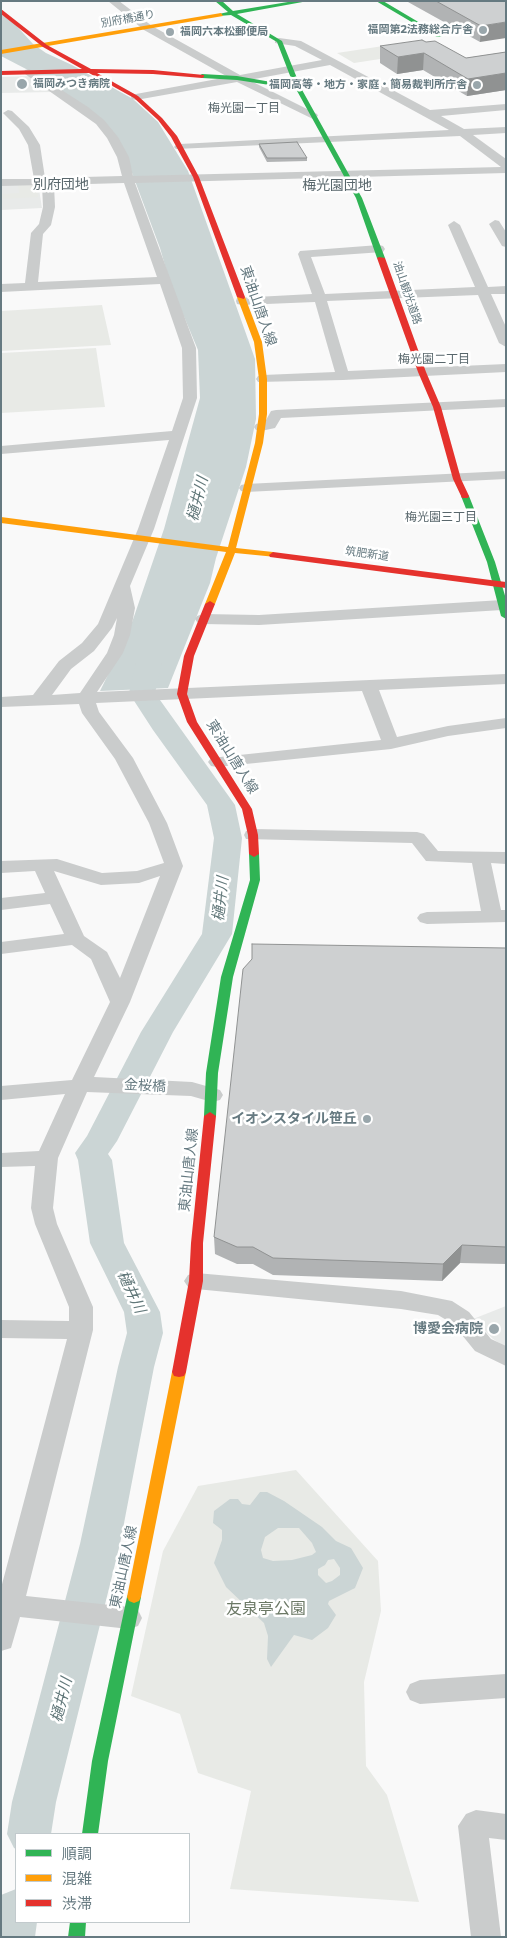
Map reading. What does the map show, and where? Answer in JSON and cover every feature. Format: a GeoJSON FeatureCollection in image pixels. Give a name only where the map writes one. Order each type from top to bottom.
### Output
{"type":"FeatureCollection","features":[{"type":"Feature","properties":{"kind":"main road"},"geometry":{"type":"LineString","coordinates":[[218,1],[232,13],[279,41]]}},
{"type":"Feature","properties":{"kind":"main road","name":"別府橋通り"},"geometry":{"type":"LineString","coordinates":[[5,54],[305,1]]}},
{"type":"Feature","properties":{"kind":"main road"},"geometry":{"type":"LineString","coordinates":[[380,1],[439,36]]}},
{"type":"Feature","properties":{"kind":"main road","name":"東油山唐人線"},"geometry":{"type":"LineString","coordinates":[[1,11],[41,47],[90,71],[136,98],[160,119],[180,147],[194,177],[258,342],[263,379],[259,444],[229,548],[175,695],[247,809],[253,835],[254,880],[227,977],[212,1074],[212,1095],[197,1243],[196,1281],[173,1406],[122,1618],[90,1833]]}},
{"type":"Feature","properties":{"kind":"main road","name":"油山観光道路"},"geometry":{"type":"LineString","coordinates":[[279,41],[298,88],[359,198],[422,372],[437,407],[457,479],[475,518],[501,584],[504,610]]}},
{"type":"Feature","properties":{"kind":"main road"},"geometry":{"type":"LineString","coordinates":[[1,73],[153,72],[237,78],[298,88]]}},
{"type":"Feature","properties":{"kind":"main road"},"geometry":{"type":"LineString","coordinates":[[1,520],[142,538]]}},
{"type":"Feature","properties":{"kind":"main road","name":"筑肥新道"},"geometry":{"type":"LineString","coordinates":[[142,538],[501,584]]}},
{"type":"Feature","properties":{"kind":"main road"},"geometry":{"type":"LineString","coordinates":[[76,1937],[78,1923]]}},
{"type":"Feature","properties":{"kind":"street"},"geometry":{"type":"LineString","coordinates":[[113,1],[148,28],[237,78],[313,116]]}},
{"type":"Feature","properties":{"kind":"street"},"geometry":{"type":"LineString","coordinates":[[279,41],[297,44],[462,132],[506,165]]}},
{"type":"Feature","properties":{"kind":"street"},"geometry":{"type":"LineString","coordinates":[[136,98],[330,62]]}},
{"type":"Feature","properties":{"kind":"street"},"geometry":{"type":"LineString","coordinates":[[29,72],[100,122],[112,137],[123,157],[189,348],[190,398],[179,435],[142,538],[106,625],[88,646],[65,665],[38,701]]}},
{"type":"Feature","properties":{"kind":"street"},"geometry":{"type":"LineString","coordinates":[[427,114],[506,107]]}},
{"type":"Feature","properties":{"kind":"street"},"geometry":{"type":"LineString","coordinates":[[8,113],[23,127],[34,145],[49,207],[45,225],[38,233],[31,287]]}},
{"type":"Feature","properties":{"kind":"street"},"geometry":{"type":"LineString","coordinates":[[180,147],[506,130]]}},
{"type":"Feature","properties":{"kind":"street"},"geometry":{"type":"LineString","coordinates":[[1,183],[506,170]]}},
{"type":"Feature","properties":{"kind":"street"},"geometry":{"type":"LineString","coordinates":[[495,224],[506,243]]}},
{"type":"Feature","properties":{"kind":"street"},"geometry":{"type":"LineString","coordinates":[[454,225],[506,343]]}},
{"type":"Feature","properties":{"kind":"street"},"geometry":{"type":"LineString","coordinates":[[343,376],[320,298],[304,254],[379,249]]}},
{"type":"Feature","properties":{"kind":"street"},"geometry":{"type":"LineString","coordinates":[[1,288],[164,280]]}},
{"type":"Feature","properties":{"kind":"street"},"geometry":{"type":"LineString","coordinates":[[242,301],[506,290]]}},
{"type":"Feature","properties":{"kind":"street"},"geometry":{"type":"LineString","coordinates":[[263,379],[506,368]]}},
{"type":"Feature","properties":{"kind":"street"},"geometry":{"type":"LineString","coordinates":[[261,427],[270,425],[276,414],[506,403]]}},
{"type":"Feature","properties":{"kind":"street"},"geometry":{"type":"LineString","coordinates":[[1,450],[179,435]]}},
{"type":"Feature","properties":{"kind":"street"},"geometry":{"type":"LineString","coordinates":[[246,488],[506,476]]}},
{"type":"Feature","properties":{"kind":"street"},"geometry":{"type":"LineString","coordinates":[[1,1640],[81,1330],[80,1307],[46,1224],[42,1208],[47,1158],[89,1084],[174,866],[158,823],[124,758],[91,713],[90,698],[115,653],[122,635],[127,608],[123,583]]}},
{"type":"Feature","properties":{"kind":"street"},"geometry":{"type":"LineString","coordinates":[[203,619],[259,620],[504,610]]}},
{"type":"Feature","properties":{"kind":"street"},"geometry":{"type":"LineString","coordinates":[[1,702],[506,678]]}},
{"type":"Feature","properties":{"kind":"street"},"geometry":{"type":"LineString","coordinates":[[369,686],[391,744]]}},
{"type":"Feature","properties":{"kind":"street"},"geometry":{"type":"LineString","coordinates":[[217,762],[391,744],[448,731],[506,722]]}},
{"type":"Feature","properties":{"kind":"street"},"geometry":{"type":"LineString","coordinates":[[253,835],[418,838],[432,856],[506,858]]}},
{"type":"Feature","properties":{"kind":"street"},"geometry":{"type":"LineString","coordinates":[[426,918],[499,916],[480,858]]}},
{"type":"Feature","properties":{"kind":"street"},"geometry":{"type":"LineString","coordinates":[[42,866],[55,898],[76,939],[100,956],[120,1002]]}},
{"type":"Feature","properties":{"kind":"street"},"geometry":{"type":"LineString","coordinates":[[1,868],[57,866],[101,879],[139,878],[174,866]]}},
{"type":"Feature","properties":{"kind":"street"},"geometry":{"type":"LineString","coordinates":[[1,904],[55,898]]}},
{"type":"Feature","properties":{"kind":"street"},"geometry":{"type":"LineString","coordinates":[[1,948],[76,939]]}},
{"type":"Feature","properties":{"kind":"street","name":"金桜橋"},"geometry":{"type":"LineString","coordinates":[[1,1093],[89,1084],[192,1089],[212,1095]]}},
{"type":"Feature","properties":{"kind":"street"},"geometry":{"type":"LineString","coordinates":[[1,1160],[47,1158]]}},
{"type":"Feature","properties":{"kind":"street"},"geometry":{"type":"LineString","coordinates":[[196,1281],[401,1300],[444,1307],[461,1318],[483,1345],[506,1357]]}},
{"type":"Feature","properties":{"kind":"street"},"geometry":{"type":"LineString","coordinates":[[1,1330],[81,1330]]}},
{"type":"Feature","properties":{"kind":"street"},"geometry":{"type":"LineString","coordinates":[[11,1605],[122,1618]]}},
{"type":"Feature","properties":{"kind":"street"},"geometry":{"type":"LineString","coordinates":[[420,1692],[506,1686]]}},
{"type":"Feature","properties":{"kind":"street"},"geometry":{"type":"LineString","coordinates":[[486,1937],[473,1826],[476,1823],[506,1827]]}},
{"type":"Feature","properties":{"kind":"shaded area","name":"福岡みつき病院"},"geometry":{"type":"Polygon","coordinates":[[[31,76],[52,92],[1,93],[1,77],[31,76]]]}},
{"type":"Feature","properties":{"kind":"shaded area"},"geometry":{"type":"Polygon","coordinates":[[[38,183],[42,208],[1,210],[1,185],[38,183]]]}},
{"type":"Feature","properties":{"kind":"shaded area","name":"博愛会病院"},"geometry":{"type":"Polygon","coordinates":[[[506,1306],[506,1348],[493,1339],[473,1319],[506,1306]]]}},
{"type":"Feature","properties":{"kind":"green space"},"geometry":{"type":"Polygon","coordinates":[[[423,40],[439,50],[354,63],[337,53],[423,40]]]}},
{"type":"Feature","properties":{"kind":"green space"},"geometry":{"type":"Polygon","coordinates":[[[36,184],[38,197],[3,199],[2,194],[19,193],[18,185],[36,184]]]}},
{"type":"Feature","properties":{"kind":"green space"},"geometry":{"type":"Polygon","coordinates":[[[102,305],[111,345],[1,351],[1,311],[102,305]]]}},
{"type":"Feature","properties":{"kind":"green space"},"geometry":{"type":"Polygon","coordinates":[[[96,348],[105,407],[1,413],[1,353],[96,348]]]}},
{"type":"Feature","properties":{"kind":"green space","name":"友泉亭公園"},"geometry":{"type":"Polygon","coordinates":[[[296,1470],[378,1561],[381,1611],[364,1682],[366,1766],[387,1795],[419,1902],[230,1889],[251,1791],[198,1773],[180,1714],[131,1696],[163,1551],[198,1486],[296,1470]]]}},
{"type":"Feature","properties":{"kind":"water"},"geometry":{"type":"Polygon","coordinates":[[[1,14],[14,23],[33,44],[46,53],[72,65],[133,99],[158,122],[188,171],[255,359],[256,419],[246,467],[216,558],[210,583],[168,688],[100,691],[128,634],[164,529],[200,398],[198,350],[170,283],[160,248],[122,146],[108,127],[28,70],[1,56],[1,14]]]}},
{"type":"Feature","properties":{"kind":"water"},"geometry":{"type":"Polygon","coordinates":[[[260,1492],[267,1492],[284,1501],[322,1527],[336,1541],[351,1548],[363,1568],[355,1588],[329,1601],[328,1604],[336,1615],[328,1628],[312,1640],[294,1635],[271,1667],[267,1659],[268,1636],[264,1623],[226,1587],[214,1563],[222,1540],[222,1530],[213,1523],[214,1511],[230,1499],[238,1499],[242,1504],[250,1505],[260,1492]],[[278,1528],[265,1537],[261,1550],[263,1558],[273,1561],[292,1560],[312,1555],[316,1552],[312,1543],[299,1528],[278,1528]],[[334,1559],[328,1560],[325,1565],[318,1569],[318,1575],[326,1583],[340,1575],[340,1568],[334,1559]]]}},
{"type":"Feature","properties":{"kind":"building"},"geometry":{"type":"Polygon","coordinates":[[[436,1],[506,1],[506,22],[481,26],[436,1]]]}},
{"type":"Feature","properties":{"kind":"building"},"geometry":{"type":"Polygon","coordinates":[[[422,40],[426,42],[435,41],[466,58],[506,52],[506,73],[468,79],[424,53],[398,57],[380,46],[422,40]]]}},
{"type":"Feature","properties":{"kind":"building"},"geometry":{"type":"Polygon","coordinates":[[[297,142],[307,158],[267,158],[259,144],[297,142]]]}},
{"type":"Feature","properties":{"kind":"building","name":"イオンスタイル笹丘"},"geometry":{"type":"Polygon","coordinates":[[[252,944],[506,948],[506,1247],[462,1245],[443,1264],[273,1258],[253,1247],[237,1247],[214,1237],[243,969],[252,959],[252,944]]]}},
{"type":"Feature","properties":{"kind":"waterway","name":"樋井川"},"geometry":{"type":"LineString","coordinates":[[29,1833],[34,1802],[100,1544],[136,1367],[145,1333],[142,1312],[107,1243],[95,1160],[91,1153],[101,1141],[157,1032],[217,934],[228,838],[221,805],[162,724],[142,693],[149,663]]}},
{"type":"Feature","properties":{"kind":"waterway","name":"樋井川"},"geometry":{"type":"LineString","coordinates":[[12,1937],[15,1917]]}},
{"type":"Feature","properties":{"kind":"traffic: fast"},"geometry":{"type":"LineString","coordinates":[[218,1],[232,13],[279,41],[298,88],[359,198],[381,258]]}},
{"type":"Feature","properties":{"kind":"traffic: fast"},"geometry":{"type":"LineString","coordinates":[[221,15],[305,1]]}},
{"type":"Feature","properties":{"kind":"traffic: fast"},"geometry":{"type":"LineString","coordinates":[[379,1],[439,36]]}},
{"type":"Feature","properties":{"kind":"traffic: fast"},"geometry":{"type":"LineString","coordinates":[[202,76],[237,78],[298,88]]}},
{"type":"Feature","properties":{"kind":"traffic: fast"},"geometry":{"type":"LineString","coordinates":[[465,496],[491,562],[506,616]]}},
{"type":"Feature","properties":{"kind":"traffic: fast"},"geometry":{"type":"LineString","coordinates":[[210,1116],[212,1073],[227,977],[255,880],[254,854]]}},
{"type":"Feature","properties":{"kind":"traffic: fast"},"geometry":{"type":"LineString","coordinates":[[90,1833],[100,1761],[134,1597]]}},
{"type":"Feature","properties":{"kind":"traffic: fast"},"geometry":{"type":"LineString","coordinates":[[76,1937],[78,1923]]}},
{"type":"Feature","properties":{"kind":"traffic: slow"},"geometry":{"type":"LineString","coordinates":[[1,52],[221,15]]}},
{"type":"Feature","properties":{"kind":"traffic: slow"},"geometry":{"type":"LineString","coordinates":[[210,604],[232,548],[259,443],[263,414],[263,379],[258,342],[241,297]]}},
{"type":"Feature","properties":{"kind":"traffic: slow"},"geometry":{"type":"LineString","coordinates":[[1,520],[273,555]]}},
{"type":"Feature","properties":{"kind":"traffic: slow"},"geometry":{"type":"LineString","coordinates":[[134,1597],[179,1372]]}},
{"type":"Feature","properties":{"kind":"traffic: jam"},"geometry":{"type":"LineString","coordinates":[[1,11],[45,46],[136,97],[160,119],[174,136],[196,177],[241,297]]}},
{"type":"Feature","properties":{"kind":"traffic: jam"},"geometry":{"type":"LineString","coordinates":[[1,73],[91,71],[153,72],[202,76]]}},
{"type":"Feature","properties":{"kind":"traffic: jam"},"geometry":{"type":"LineString","coordinates":[[381,258],[422,372],[437,407],[457,479],[465,496]]}},
{"type":"Feature","properties":{"kind":"traffic: jam"},"geometry":{"type":"LineString","coordinates":[[273,555],[506,585]]}},
{"type":"Feature","properties":{"kind":"traffic: jam"},"geometry":{"type":"LineString","coordinates":[[210,604],[189,656],[182,694],[192,722],[247,809],[253,835],[254,854]]}},
{"type":"Feature","properties":{"kind":"traffic: jam"},"geometry":{"type":"LineString","coordinates":[[179,1372],[196,1281],[197,1243],[210,1116]]}},
{"type":"Feature","properties":{"kind":"place","name":"福岡第2法務総合庁舎"},"geometry":{"type":"Point","coordinates":[483,30]}},
{"type":"Feature","properties":{"kind":"place","name":"福岡六本松郵便局"},"geometry":{"type":"Point","coordinates":[170,32]}},
{"type":"Feature","properties":{"kind":"place","name":"福岡みつき病院"},"geometry":{"type":"Point","coordinates":[22,84]}},
{"type":"Feature","properties":{"kind":"place","name":"福岡高等・地方・家庭・簡易裁判所庁舎"},"geometry":{"type":"Point","coordinates":[477,85]}},
{"type":"Feature","properties":{"kind":"place","name":"イオンスタイル笹丘"},"geometry":{"type":"Point","coordinates":[367,1119]}},
{"type":"Feature","properties":{"kind":"place","name":"博愛会病院"},"geometry":{"type":"Point","coordinates":[494,1329]}},
{"type":"Feature","properties":{"kind":"district","name":"梅光園一丁目"},"geometry":{"type":"Point","coordinates":[244,108]}},
{"type":"Feature","properties":{"kind":"district","name":"別府団地"},"geometry":{"type":"Point","coordinates":[61,185]}},
{"type":"Feature","properties":{"kind":"district","name":"梅光園団地"},"geometry":{"type":"Point","coordinates":[337,186]}},
{"type":"Feature","properties":{"kind":"district","name":"梅光園二丁目"},"geometry":{"type":"Point","coordinates":[434,359]}},
{"type":"Feature","properties":{"kind":"district","name":"梅光園三丁目"},"geometry":{"type":"Point","coordinates":[441,517]}}]}
